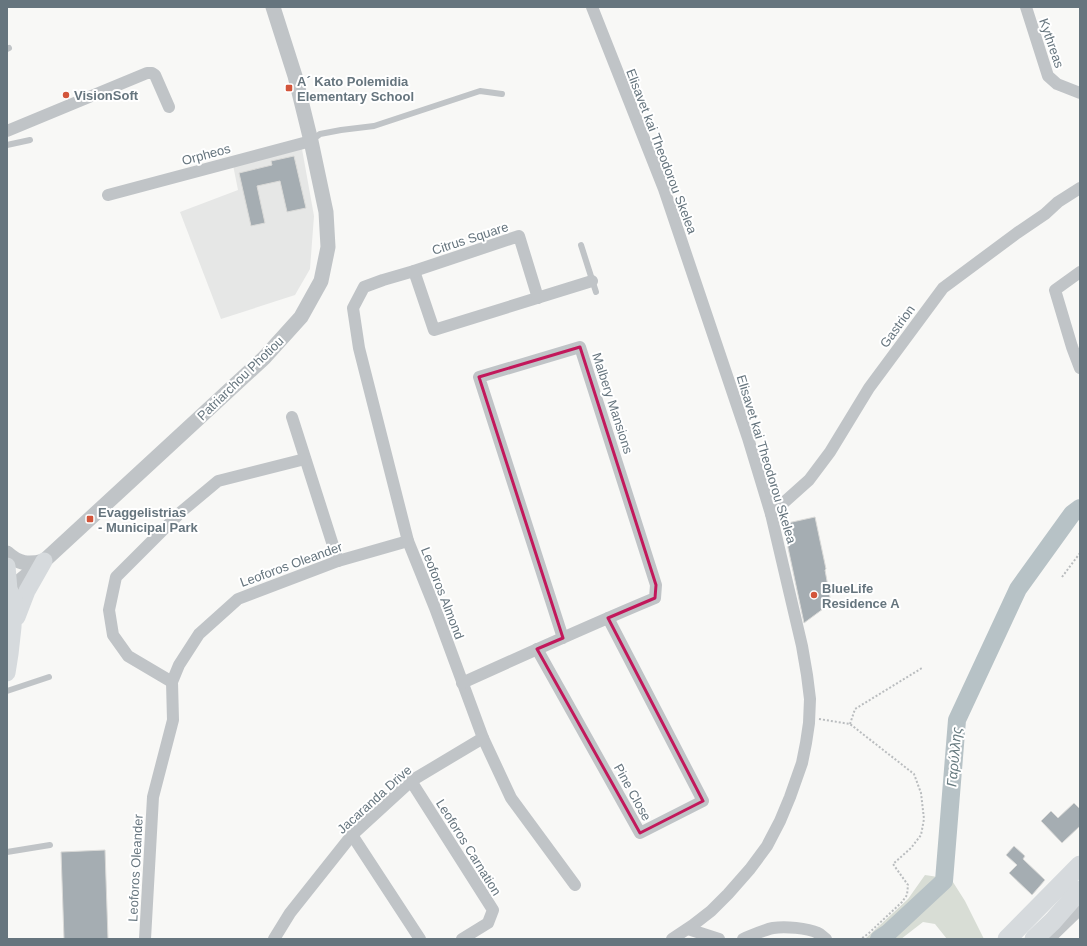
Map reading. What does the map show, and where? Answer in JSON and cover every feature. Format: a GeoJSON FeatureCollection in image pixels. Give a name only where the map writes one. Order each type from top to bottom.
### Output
{"type":"FeatureCollection","features":[{"type":"Feature","properties":{"kind":"main road"},"geometry":{"type":"LineString","coordinates":[[13,627],[27,591],[44,562]]}},
{"type":"Feature","properties":{"kind":"main road"},"geometry":{"type":"LineString","coordinates":[[7,566],[8,593],[14,599],[13,627],[7,673]]}},
{"type":"Feature","properties":{"kind":"main road"},"geometry":{"type":"LineString","coordinates":[[1007,939],[1080,865]]}},
{"type":"Feature","properties":{"kind":"main road"},"geometry":{"type":"LineString","coordinates":[[1034,939],[1053,921],[1080,890]]}},
{"type":"Feature","properties":{"kind":"street","name":"Patriarchou Photiou"},"geometry":{"type":"LineString","coordinates":[[8,593],[44,562],[264,358],[301,316],[321,281],[328,247],[326,212],[295,76],[273,7]]}},
{"type":"Feature","properties":{"kind":"street","name":"Elisavet kai Theodorou Skelea"},"geometry":{"type":"LineString","coordinates":[[592,7],[664,189],[748,438],[771,514],[802,646],[810,699],[806,744],[802,763],[780,821],[767,846],[750,869],[711,911],[688,929],[672,939]]}},
{"type":"Feature","properties":{"kind":"street","name":"Kythreas"},"geometry":{"type":"LineString","coordinates":[[1026,7],[1048,76],[1057,84],[1080,93]]}},
{"type":"Feature","properties":{"kind":"street"},"geometry":{"type":"LineString","coordinates":[[7,131],[147,73],[152,73],[155,75],[169,107]]}},
{"type":"Feature","properties":{"kind":"street","name":"Orpheos"},"geometry":{"type":"LineString","coordinates":[[108,195],[311,141]]}},
{"type":"Feature","properties":{"kind":"street","name":"Gastrion"},"geometry":{"type":"LineString","coordinates":[[771,514],[809,480],[830,452],[869,388],[943,288],[1045,214],[1058,202],[1080,188]]}},
{"type":"Feature","properties":{"kind":"street","name":"Citrus Square"},"geometry":{"type":"LineString","coordinates":[[364,287],[520,236],[538,298]]}},
{"type":"Feature","properties":{"kind":"street"},"geometry":{"type":"LineString","coordinates":[[414,271],[434,330],[538,298],[594,287]]}},
{"type":"Feature","properties":{"kind":"street"},"geometry":{"type":"LineString","coordinates":[[1077,274],[1055,290],[1072,347],[1080,368]]}},
{"type":"Feature","properties":{"kind":"street","name":"Leoforos Almond"},"geometry":{"type":"LineString","coordinates":[[364,287],[353,308],[359,348],[408,541],[435,608],[483,738],[511,798],[575,885]]}},
{"type":"Feature","properties":{"kind":"street","name":"Malbery Mansions"},"geometry":{"type":"LineString","coordinates":[[462,683],[655,598],[656,585],[580,347],[479,377],[563,638]]}},
{"type":"Feature","properties":{"kind":"street"},"geometry":{"type":"LineString","coordinates":[[292,417],[338,561]]}},
{"type":"Feature","properties":{"kind":"street"},"geometry":{"type":"LineString","coordinates":[[172,682],[128,656],[113,635],[109,610],[116,577],[182,510],[218,481],[305,460]]}},
{"type":"Feature","properties":{"kind":"street","name":"Leoforos Oleander"},"geometry":{"type":"LineString","coordinates":[[145,939],[154,797],[173,720],[172,682],[179,666],[200,634],[238,598],[338,561],[408,541]]}},
{"type":"Feature","properties":{"kind":"street"},"geometry":{"type":"LineString","coordinates":[[7,553],[22,563],[33,564],[44,562]]}},
{"type":"Feature","properties":{"kind":"street","name":"Pine Close"},"geometry":{"type":"LineString","coordinates":[[537,649],[640,833],[703,801],[608,618]]}},
{"type":"Feature","properties":{"kind":"street","name":"Jacaranda Drive"},"geometry":{"type":"LineString","coordinates":[[274,939],[290,913],[352,835],[411,781],[483,738]]}},
{"type":"Feature","properties":{"kind":"street","name":"Leoforos Carnation"},"geometry":{"type":"LineString","coordinates":[[411,781],[493,910],[488,923],[462,939]]}},
{"type":"Feature","properties":{"kind":"street"},"geometry":{"type":"LineString","coordinates":[[352,835],[420,939]]}},
{"type":"Feature","properties":{"kind":"street"},"geometry":{"type":"LineString","coordinates":[[1049,939],[1080,909]]}},
{"type":"Feature","properties":{"kind":"street"},"geometry":{"type":"LineString","coordinates":[[743,939],[775,928],[783,927],[818,933],[826,939]]}},
{"type":"Feature","properties":{"kind":"street"},"geometry":{"type":"LineString","coordinates":[[688,929],[719,939]]}},
{"type":"Feature","properties":{"kind":"lane"},"geometry":{"type":"LineString","coordinates":[[311,141],[320,134],[374,126],[480,91],[502,94]]}},
{"type":"Feature","properties":{"kind":"lane"},"geometry":{"type":"LineString","coordinates":[[7,145],[30,140]]}},
{"type":"Feature","properties":{"kind":"lane"},"geometry":{"type":"LineString","coordinates":[[581,245],[594,287]]}},
{"type":"Feature","properties":{"kind":"lane"},"geometry":{"type":"LineString","coordinates":[[7,691],[49,677]]}},
{"type":"Feature","properties":{"kind":"lane"},"geometry":{"type":"LineString","coordinates":[[7,852],[50,846]]}},
{"type":"Feature","properties":{"kind":"path"},"geometry":{"type":"LineString","coordinates":[[1062,577],[1080,553]]}},
{"type":"Feature","properties":{"kind":"path"},"geometry":{"type":"LineString","coordinates":[[850,724],[855,709],[922,668]]}},
{"type":"Feature","properties":{"kind":"path"},"geometry":{"type":"LineString","coordinates":[[809,717],[850,724],[914,774],[921,792],[924,819],[921,835],[911,848],[893,864],[908,885],[907,895],[902,902],[861,939]]}},
{"type":"Feature","properties":{"kind":"highlighted area"},"geometry":{"type":"Polygon","coordinates":[[[580,347],[656,585],[655,598],[608,618],[703,801],[640,833],[537,649],[563,638],[479,377],[580,347]]]}},
{"type":"Feature","properties":{"kind":"shaded area"},"geometry":{"type":"Polygon","coordinates":[[[302,149],[314,216],[310,269],[295,295],[221,319],[180,212],[238,190],[233,165],[302,149]]]}},
{"type":"Feature","properties":{"kind":"shaded area"},"geometry":{"type":"Polygon","coordinates":[[[925,875],[951,879],[965,901],[984,939],[947,939],[935,924],[923,922],[901,939],[865,939],[908,899],[925,875]]]}},
{"type":"Feature","properties":{"kind":"building"},"geometry":{"type":"Polygon","coordinates":[[[294,156],[306,208],[287,212],[280,181],[257,186],[265,223],[251,226],[239,173],[272,165],[271,161],[294,156]]]}},
{"type":"Feature","properties":{"kind":"building"},"geometry":{"type":"Polygon","coordinates":[[[815,517],[826,569],[831,603],[804,623],[783,524],[815,517]]]}},
{"type":"Feature","properties":{"kind":"building"},"geometry":{"type":"Polygon","coordinates":[[[1074,803],[1080,809],[1080,826],[1062,843],[1041,821],[1051,811],[1058,818],[1074,803]]]}},
{"type":"Feature","properties":{"kind":"building"},"geometry":{"type":"Polygon","coordinates":[[[1014,846],[1025,856],[1023,859],[1045,880],[1032,895],[1009,873],[1017,865],[1006,855],[1014,846]]]}},
{"type":"Feature","properties":{"kind":"building"},"geometry":{"type":"Polygon","coordinates":[[[105,850],[108,939],[64,939],[61,852],[105,850]]]}},
{"type":"Feature","properties":{"kind":"waterway","name":"Γαρύλλης"},"geometry":{"type":"LineString","coordinates":[[879,939],[888,933],[944,881],[957,720],[1018,589],[1072,514],[1080,508]]}},
{"type":"Feature","properties":{"kind":"place","name":"A´ Kato Polemidia Elementary School"},"geometry":{"type":"Point","coordinates":[289,88]}},
{"type":"Feature","properties":{"kind":"place","name":"VisionSoft"},"geometry":{"type":"Point","coordinates":[66,95]}},
{"type":"Feature","properties":{"kind":"place","name":"Evaggelistrias - Municipal Park"},"geometry":{"type":"Point","coordinates":[90,519]}},
{"type":"Feature","properties":{"kind":"place","name":"BlueLife Residence A"},"geometry":{"type":"Point","coordinates":[814,595]}}]}
